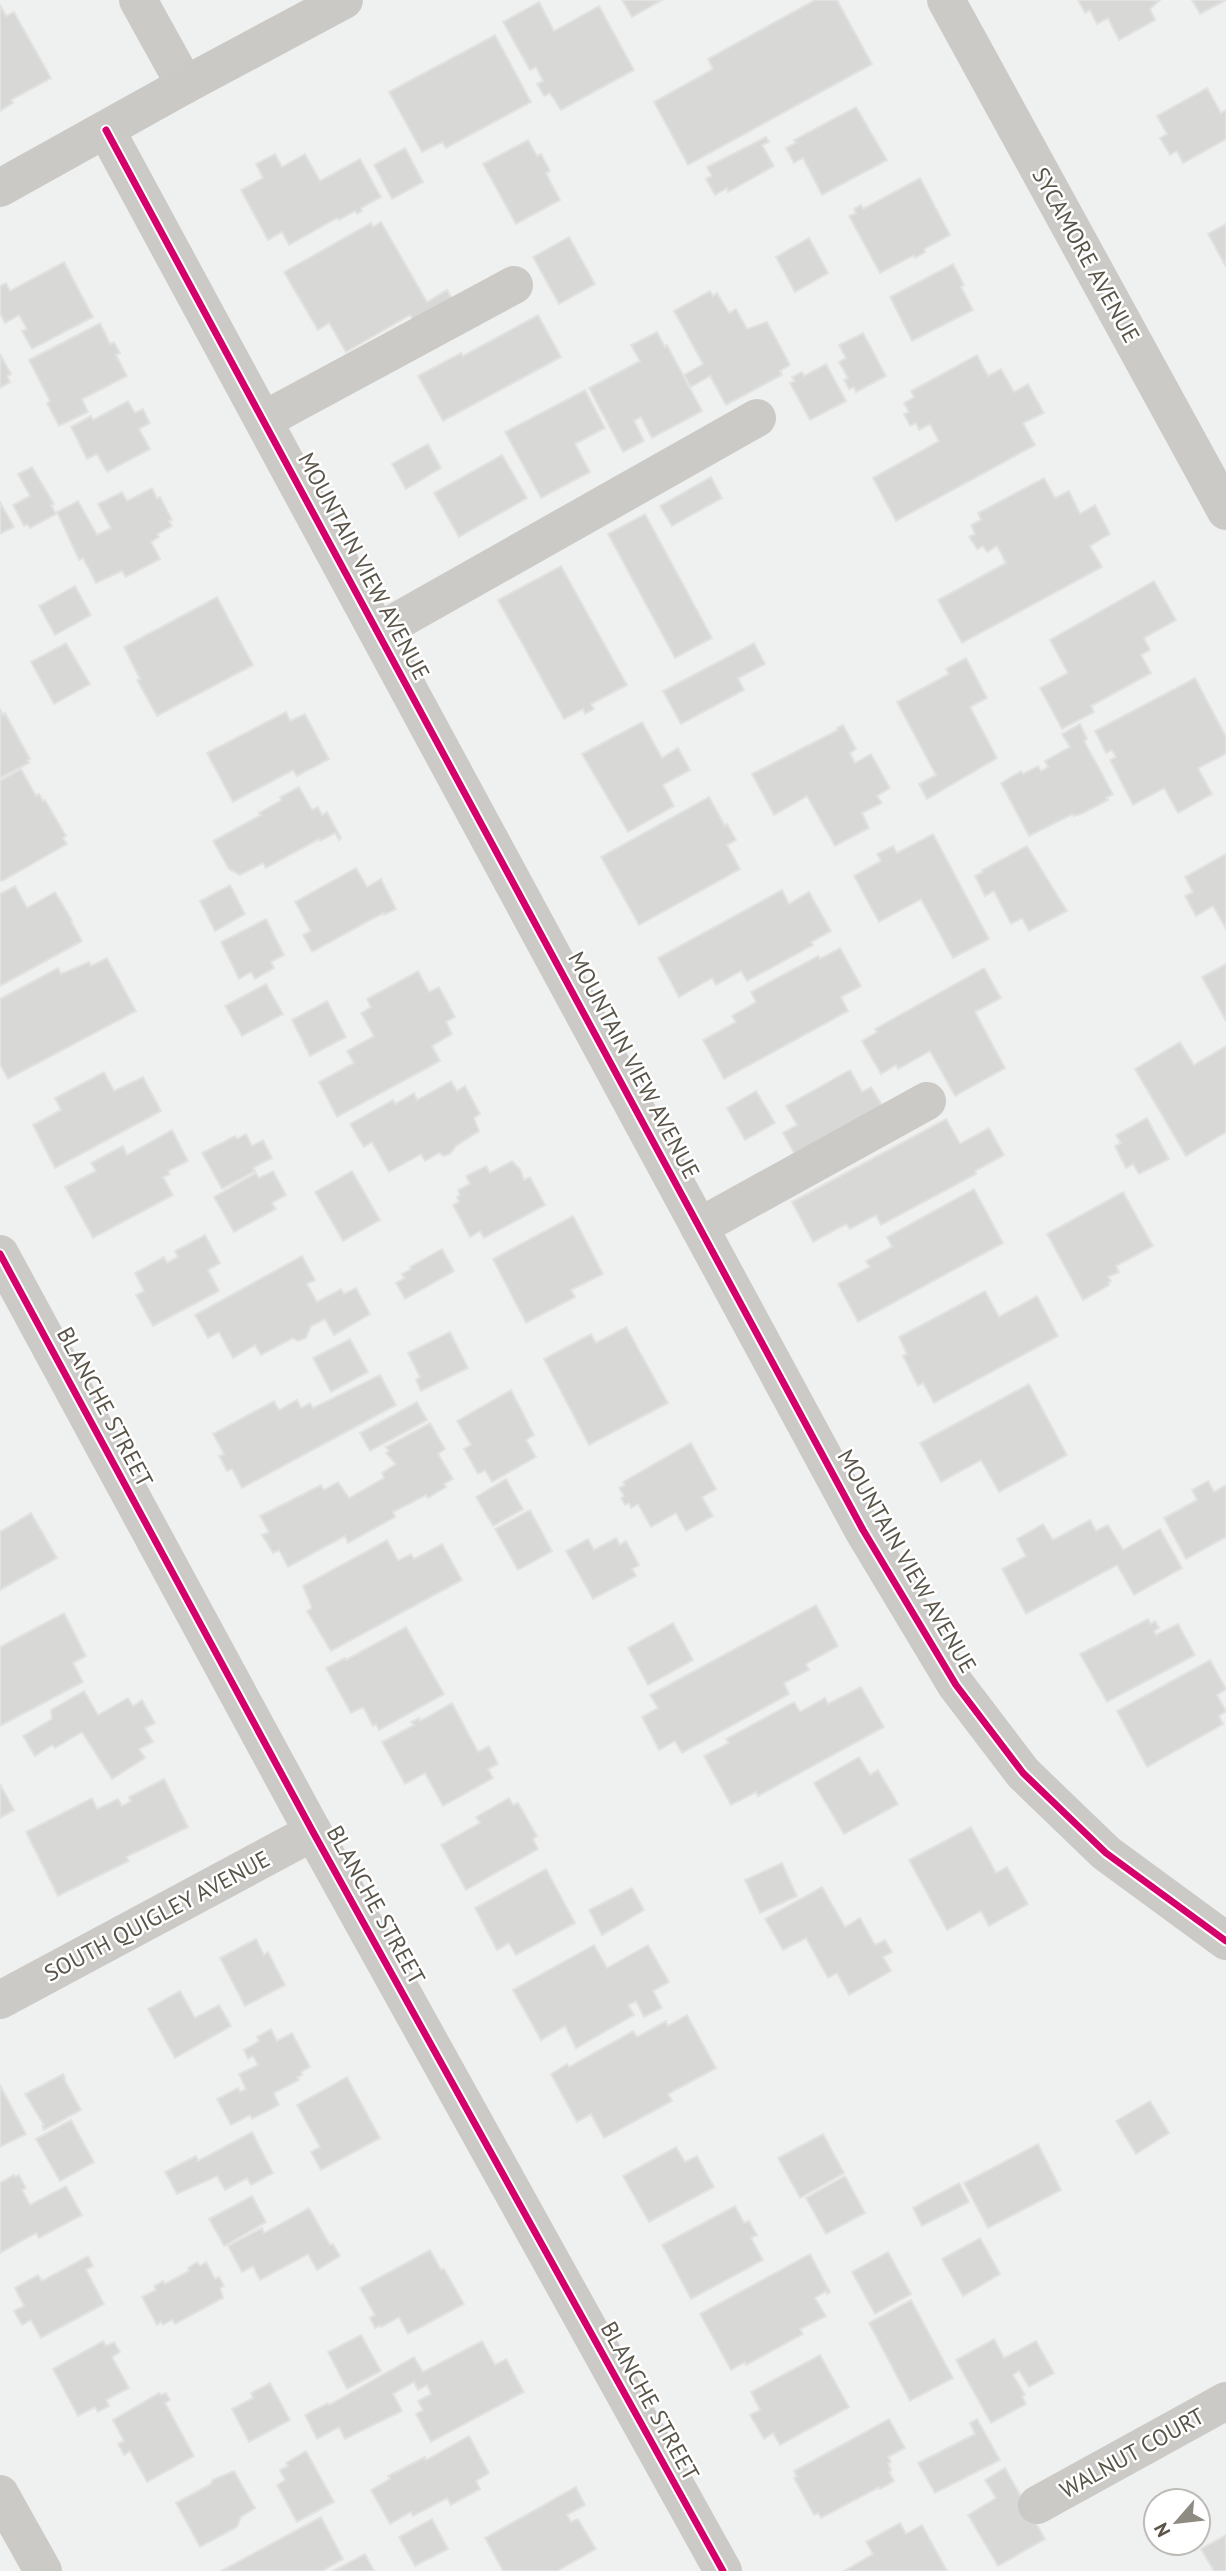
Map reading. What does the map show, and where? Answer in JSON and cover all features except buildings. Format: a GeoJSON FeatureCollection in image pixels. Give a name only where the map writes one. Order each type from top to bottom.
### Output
{"type":"FeatureCollection","features":[{"type":"Feature","properties":{"kind":"main road"},"geometry":{"type":"LineString","coordinates":[[0,188],[344,0]]}},
{"type":"Feature","properties":{"kind":"street"},"geometry":{"type":"LineString","coordinates":[[138,0],[185,85]]}},
{"type":"Feature","properties":{"kind":"street","name":"SYCAMORE AVENUE"},"geometry":{"type":"LineString","coordinates":[[947,0],[1226,511]]}},
{"type":"Feature","properties":{"kind":"street","name":"MOUNTAIN VIEW AVENUE"},"geometry":{"type":"LineString","coordinates":[[106,130],[863,1530],[956,1685],[1023,1773],[1106,1853],[1226,1941]]}},
{"type":"Feature","properties":{"kind":"street"},"geometry":{"type":"LineString","coordinates":[[264,420],[514,285]]}},
{"type":"Feature","properties":{"kind":"street"},"geometry":{"type":"LineString","coordinates":[[378,632],[757,418]]}},
{"type":"Feature","properties":{"kind":"street"},"geometry":{"type":"LineString","coordinates":[[699,1227],[927,1101]]}},
{"type":"Feature","properties":{"kind":"street","name":"BLANCHE STREET"},"geometry":{"type":"LineString","coordinates":[[0,1254],[313,1832],[723,2571]]}},
{"type":"Feature","properties":{"kind":"street","name":"SOUTH QUIGLEY AVENUE"},"geometry":{"type":"LineString","coordinates":[[0,2000],[313,1832]]}},
{"type":"Feature","properties":{"kind":"street","name":"WALNUT COURT"},"geometry":{"type":"LineString","coordinates":[[1037,2505],[1226,2402]]}},
{"type":"Feature","properties":{"kind":"street"},"geometry":{"type":"LineString","coordinates":[[0,2494],[43,2571]]}},
{"type":"Feature","properties":{"kind":"cycle path"},"geometry":{"type":"LineString","coordinates":[[106,130],[863,1530],[956,1685],[1023,1773],[1106,1853],[1226,1941]]}},
{"type":"Feature","properties":{"kind":"cycle path"},"geometry":{"type":"LineString","coordinates":[[0,1254],[313,1832],[723,2571]]}}]}
